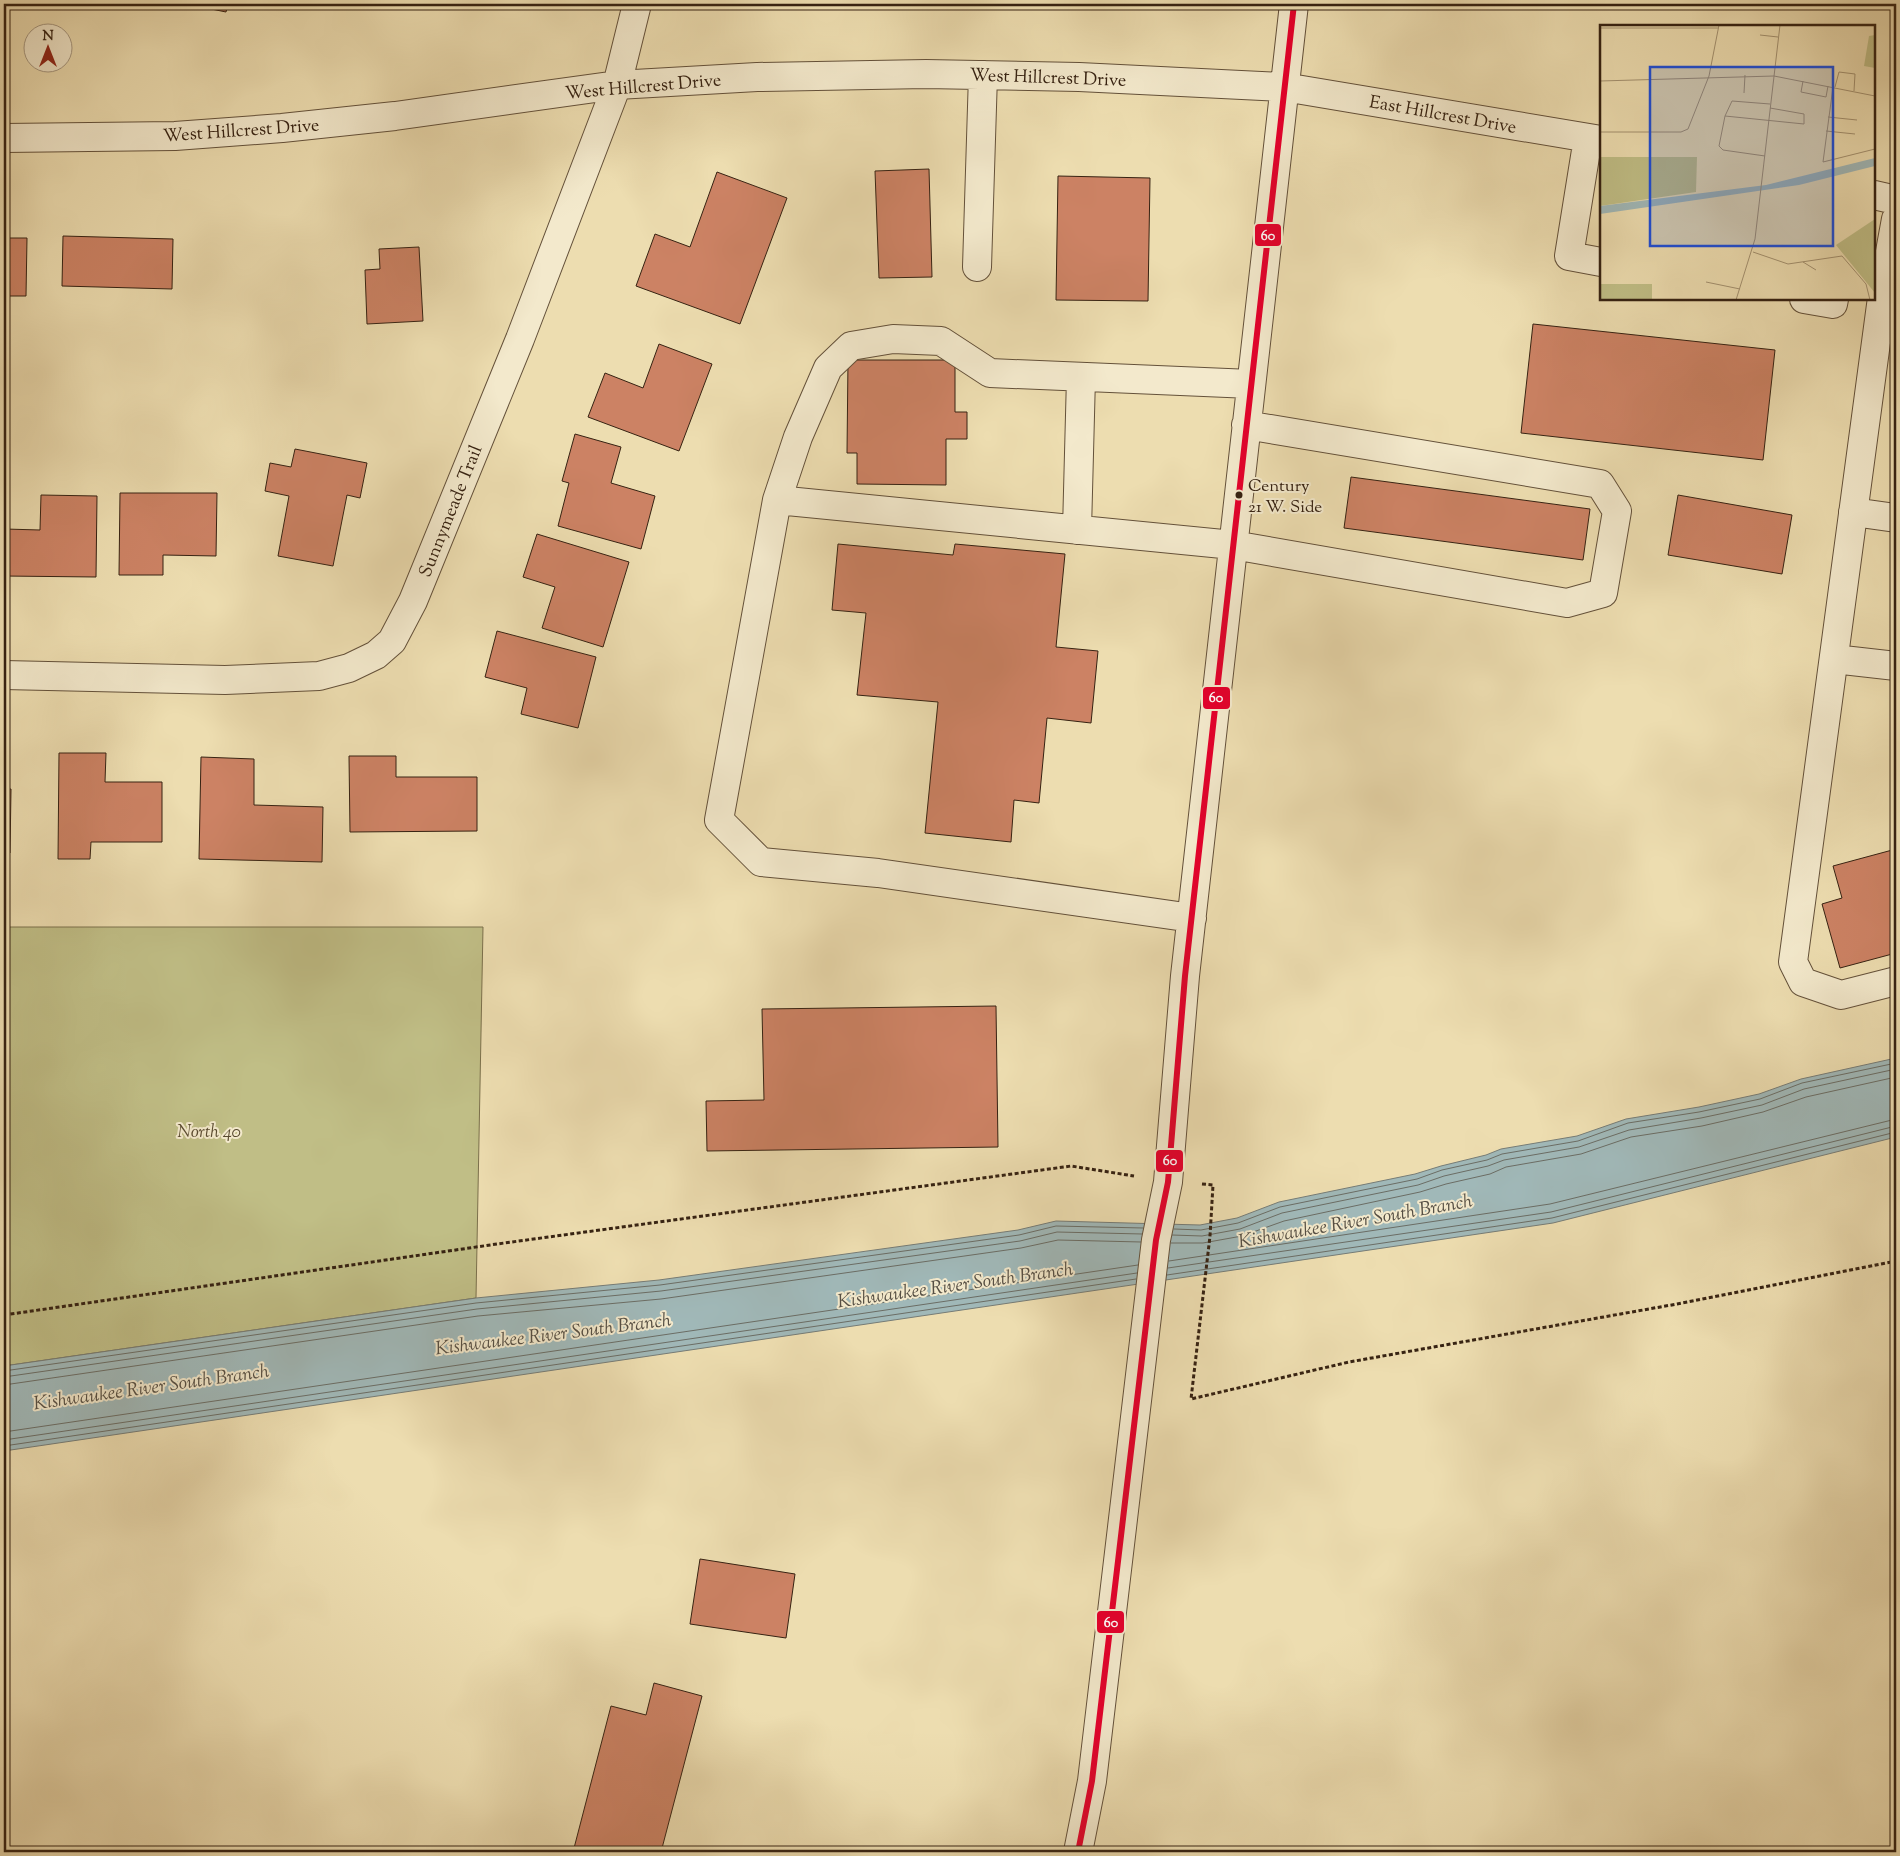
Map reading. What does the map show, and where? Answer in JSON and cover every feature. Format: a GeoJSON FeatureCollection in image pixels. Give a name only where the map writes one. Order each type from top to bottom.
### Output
{"type":"FeatureCollection","features":[{"type":"Feature","properties":{"kind":"street","name":"Sunnymeade Trail"},"geometry":{"type":"LineString","coordinates":[[4,675],[225,680],[320,676],[349,668],[376,655],[392,641],[413,601],[516,348],[617,86],[637,4]]}},
{"type":"Feature","properties":{"kind":"street"},"geometry":{"type":"LineString","coordinates":[[1078,1852],[1092,1781],[1156,1240],[1168,1182],[1185,976],[1294,4]]}},
{"type":"Feature","properties":{"kind":"street"},"geometry":{"type":"LineString","coordinates":[[976,266],[983,75]]}},
{"type":"Feature","properties":{"kind":"street","name":"West Hillcrest Drive"},"geometry":{"type":"LineString","coordinates":[[4,138],[175,136],[282,128],[395,116],[617,86],[757,76],[1079,76],[1284,87]]}},
{"type":"Feature","properties":{"kind":"street","name":"East Hillcrest Drive"},"geometry":{"type":"LineString","coordinates":[[1284,87],[1595,139]]}},
{"type":"Feature","properties":{"kind":"street"},"geometry":{"type":"LineString","coordinates":[[1595,139],[1569,256],[1600,262]]}},
{"type":"Feature","properties":{"kind":"street"},"geometry":{"type":"LineString","coordinates":[[1875,195],[1896,200]]}},
{"type":"Feature","properties":{"kind":"street"},"geometry":{"type":"LineString","coordinates":[[1896,219],[1883,290],[1794,962],[1803,982],[1841,995],[1896,981]]}},
{"type":"Feature","properties":{"kind":"street"},"geometry":{"type":"LineString","coordinates":[[1810,300],[1833,304],[1834,300]]}},
{"type":"Feature","properties":{"kind":"street"},"geometry":{"type":"LineString","coordinates":[[1192,918],[878,873],[761,862],[719,820],[777,500],[798,437],[828,368],[851,346],[892,339],[941,341],[990,373],[1251,384]]}},
{"type":"Feature","properties":{"kind":"street"},"geometry":{"type":"LineString","coordinates":[[1077,530],[1081,377]]}},
{"type":"Feature","properties":{"kind":"street"},"geometry":{"type":"LineString","coordinates":[[777,500],[1233,546],[1567,603],[1603,593],[1618,511],[1600,484],[1246,425]]}},
{"type":"Feature","properties":{"kind":"street"},"geometry":{"type":"LineString","coordinates":[[1853,512],[1896,518]]}},
{"type":"Feature","properties":{"kind":"street"},"geometry":{"type":"LineString","coordinates":[[1834,659],[1896,666]]}},
{"type":"Feature","properties":{"kind":"path"},"geometry":{"type":"LineString","coordinates":[[4,1315],[381,1260],[1071,1166],[1168,1182],[1213,1185],[1210,1236],[1191,1400],[1349,1362],[1677,1304],[1896,1261]]}},
{"type":"Feature","properties":{"kind":"green space","name":"North 40"},"geometry":{"type":"Polygon","coordinates":[[[4,927],[483,927],[476,1298],[4,1366],[4,927]]]}},
{"type":"Feature","properties":{"kind":"water","name":"Kishwaukee River South Branch"},"geometry":{"type":"Polygon","coordinates":[[[1896,1058],[1896,1137],[1553,1223],[4,1451],[4,1366],[476,1298],[659,1280],[1018,1230],[1056,1221],[1200,1225],[1237,1218],[1279,1202],[1415,1174],[1486,1155],[1501,1149],[1577,1136],[1626,1119],[1699,1107],[1759,1094],[1801,1079],[1896,1058]]]}},
{"type":"Feature","properties":{"kind":"building"},"geometry":{"type":"Polygon","coordinates":[[[192,4],[228,4],[226,12],[192,4]]]}},
{"type":"Feature","properties":{"kind":"building"},"geometry":{"type":"Polygon","coordinates":[[[1866,4],[1892,4],[1892,7],[1866,4]]]}},
{"type":"Feature","properties":{"kind":"building"},"geometry":{"type":"Polygon","coordinates":[[[929,169],[932,277],[879,278],[875,171],[929,169]]]}},
{"type":"Feature","properties":{"kind":"building"},"geometry":{"type":"Polygon","coordinates":[[[717,172],[787,198],[740,324],[636,286],[655,234],[690,247],[717,172]]]}},
{"type":"Feature","properties":{"kind":"building"},"geometry":{"type":"Polygon","coordinates":[[[1058,176],[1150,178],[1148,301],[1056,300],[1058,176]]]}},
{"type":"Feature","properties":{"kind":"building"},"geometry":{"type":"Polygon","coordinates":[[[63,236],[173,239],[172,289],[62,286],[63,236]]]}},
{"type":"Feature","properties":{"kind":"building"},"geometry":{"type":"Polygon","coordinates":[[[4,238],[27,238],[26,296],[4,296],[4,238]]]}},
{"type":"Feature","properties":{"kind":"building"},"geometry":{"type":"Polygon","coordinates":[[[419,247],[423,321],[367,324],[365,270],[380,269],[379,249],[419,247]]]}},
{"type":"Feature","properties":{"kind":"building"},"geometry":{"type":"Polygon","coordinates":[[[1533,324],[1775,350],[1763,460],[1521,433],[1533,324]]]}},
{"type":"Feature","properties":{"kind":"building"},"geometry":{"type":"Polygon","coordinates":[[[659,344],[712,364],[679,451],[588,417],[605,373],[643,388],[659,344]]]}},
{"type":"Feature","properties":{"kind":"building"},"geometry":{"type":"Polygon","coordinates":[[[848,360],[955,360],[955,412],[967,412],[967,439],[946,439],[946,485],[857,484],[857,453],[847,453],[848,360]]]}},
{"type":"Feature","properties":{"kind":"building"},"geometry":{"type":"Polygon","coordinates":[[[575,434],[621,447],[611,483],[655,496],[641,549],[558,526],[569,483],[562,481],[575,434]]]}},
{"type":"Feature","properties":{"kind":"building"},"geometry":{"type":"Polygon","coordinates":[[[295,449],[367,463],[360,498],[347,495],[333,566],[278,556],[289,496],[265,491],[270,463],[291,467],[295,449]]]}},
{"type":"Feature","properties":{"kind":"building"},"geometry":{"type":"Polygon","coordinates":[[[1351,477],[1590,509],[1583,560],[1344,528],[1351,477]]]}},
{"type":"Feature","properties":{"kind":"building"},"geometry":{"type":"Polygon","coordinates":[[[120,493],[217,493],[216,556],[163,555],[163,575],[119,575],[120,493]]]}},
{"type":"Feature","properties":{"kind":"building"},"geometry":{"type":"Polygon","coordinates":[[[41,495],[97,496],[96,577],[4,576],[5,529],[40,530],[41,495]]]}},
{"type":"Feature","properties":{"kind":"building"},"geometry":{"type":"Polygon","coordinates":[[[1678,495],[1792,515],[1782,574],[1668,555],[1678,495]]]}},
{"type":"Feature","properties":{"kind":"building"},"geometry":{"type":"Polygon","coordinates":[[[537,534],[629,562],[603,647],[542,628],[555,587],[523,577],[537,534]]]}},
{"type":"Feature","properties":{"kind":"building"},"geometry":{"type":"Polygon","coordinates":[[[838,544],[953,555],[955,544],[1065,554],[1056,647],[1098,651],[1091,723],[1047,718],[1039,803],[1014,800],[1011,842],[925,833],[938,702],[857,695],[866,613],[832,610],[838,544]]]}},
{"type":"Feature","properties":{"kind":"building"},"geometry":{"type":"Polygon","coordinates":[[[497,631],[596,657],[578,728],[521,714],[527,688],[485,677],[497,631]]]}},
{"type":"Feature","properties":{"kind":"building"},"geometry":{"type":"Polygon","coordinates":[[[59,753],[106,753],[105,782],[162,782],[162,842],[91,842],[90,859],[58,859],[59,753]]]}},
{"type":"Feature","properties":{"kind":"building"},"geometry":{"type":"Polygon","coordinates":[[[349,756],[396,756],[396,777],[477,777],[477,831],[350,832],[349,756]]]}},
{"type":"Feature","properties":{"kind":"building"},"geometry":{"type":"Polygon","coordinates":[[[201,757],[254,759],[254,805],[323,807],[322,862],[199,859],[201,757]]]}},
{"type":"Feature","properties":{"kind":"building"},"geometry":{"type":"Polygon","coordinates":[[[4,789],[11,789],[10,853],[4,853],[4,789]]]}},
{"type":"Feature","properties":{"kind":"building"},"geometry":{"type":"Polygon","coordinates":[[[1896,849],[1896,953],[1840,968],[1822,904],[1842,898],[1833,866],[1896,849]]]}},
{"type":"Feature","properties":{"kind":"building"},"geometry":{"type":"Polygon","coordinates":[[[996,1006],[998,1147],[707,1151],[706,1101],[764,1100],[762,1009],[996,1006]]]}},
{"type":"Feature","properties":{"kind":"building"},"geometry":{"type":"Polygon","coordinates":[[[700,1559],[795,1574],[786,1638],[690,1624],[700,1559]]]}},
{"type":"Feature","properties":{"kind":"building"},"geometry":{"type":"Polygon","coordinates":[[[654,1683],[702,1696],[661,1852],[573,1852],[611,1706],[646,1715],[654,1683]]]}},
{"type":"Feature","properties":{"kind":"transit line","name":"60"},"geometry":{"type":"LineString","coordinates":[[1078,1852],[1092,1781],[1156,1240],[1168,1182],[1185,976],[1294,4]]}},
{"type":"Feature","properties":{"kind":"place","name":"Century 21 W. Side"},"geometry":{"type":"Point","coordinates":[1239,495]}}]}
